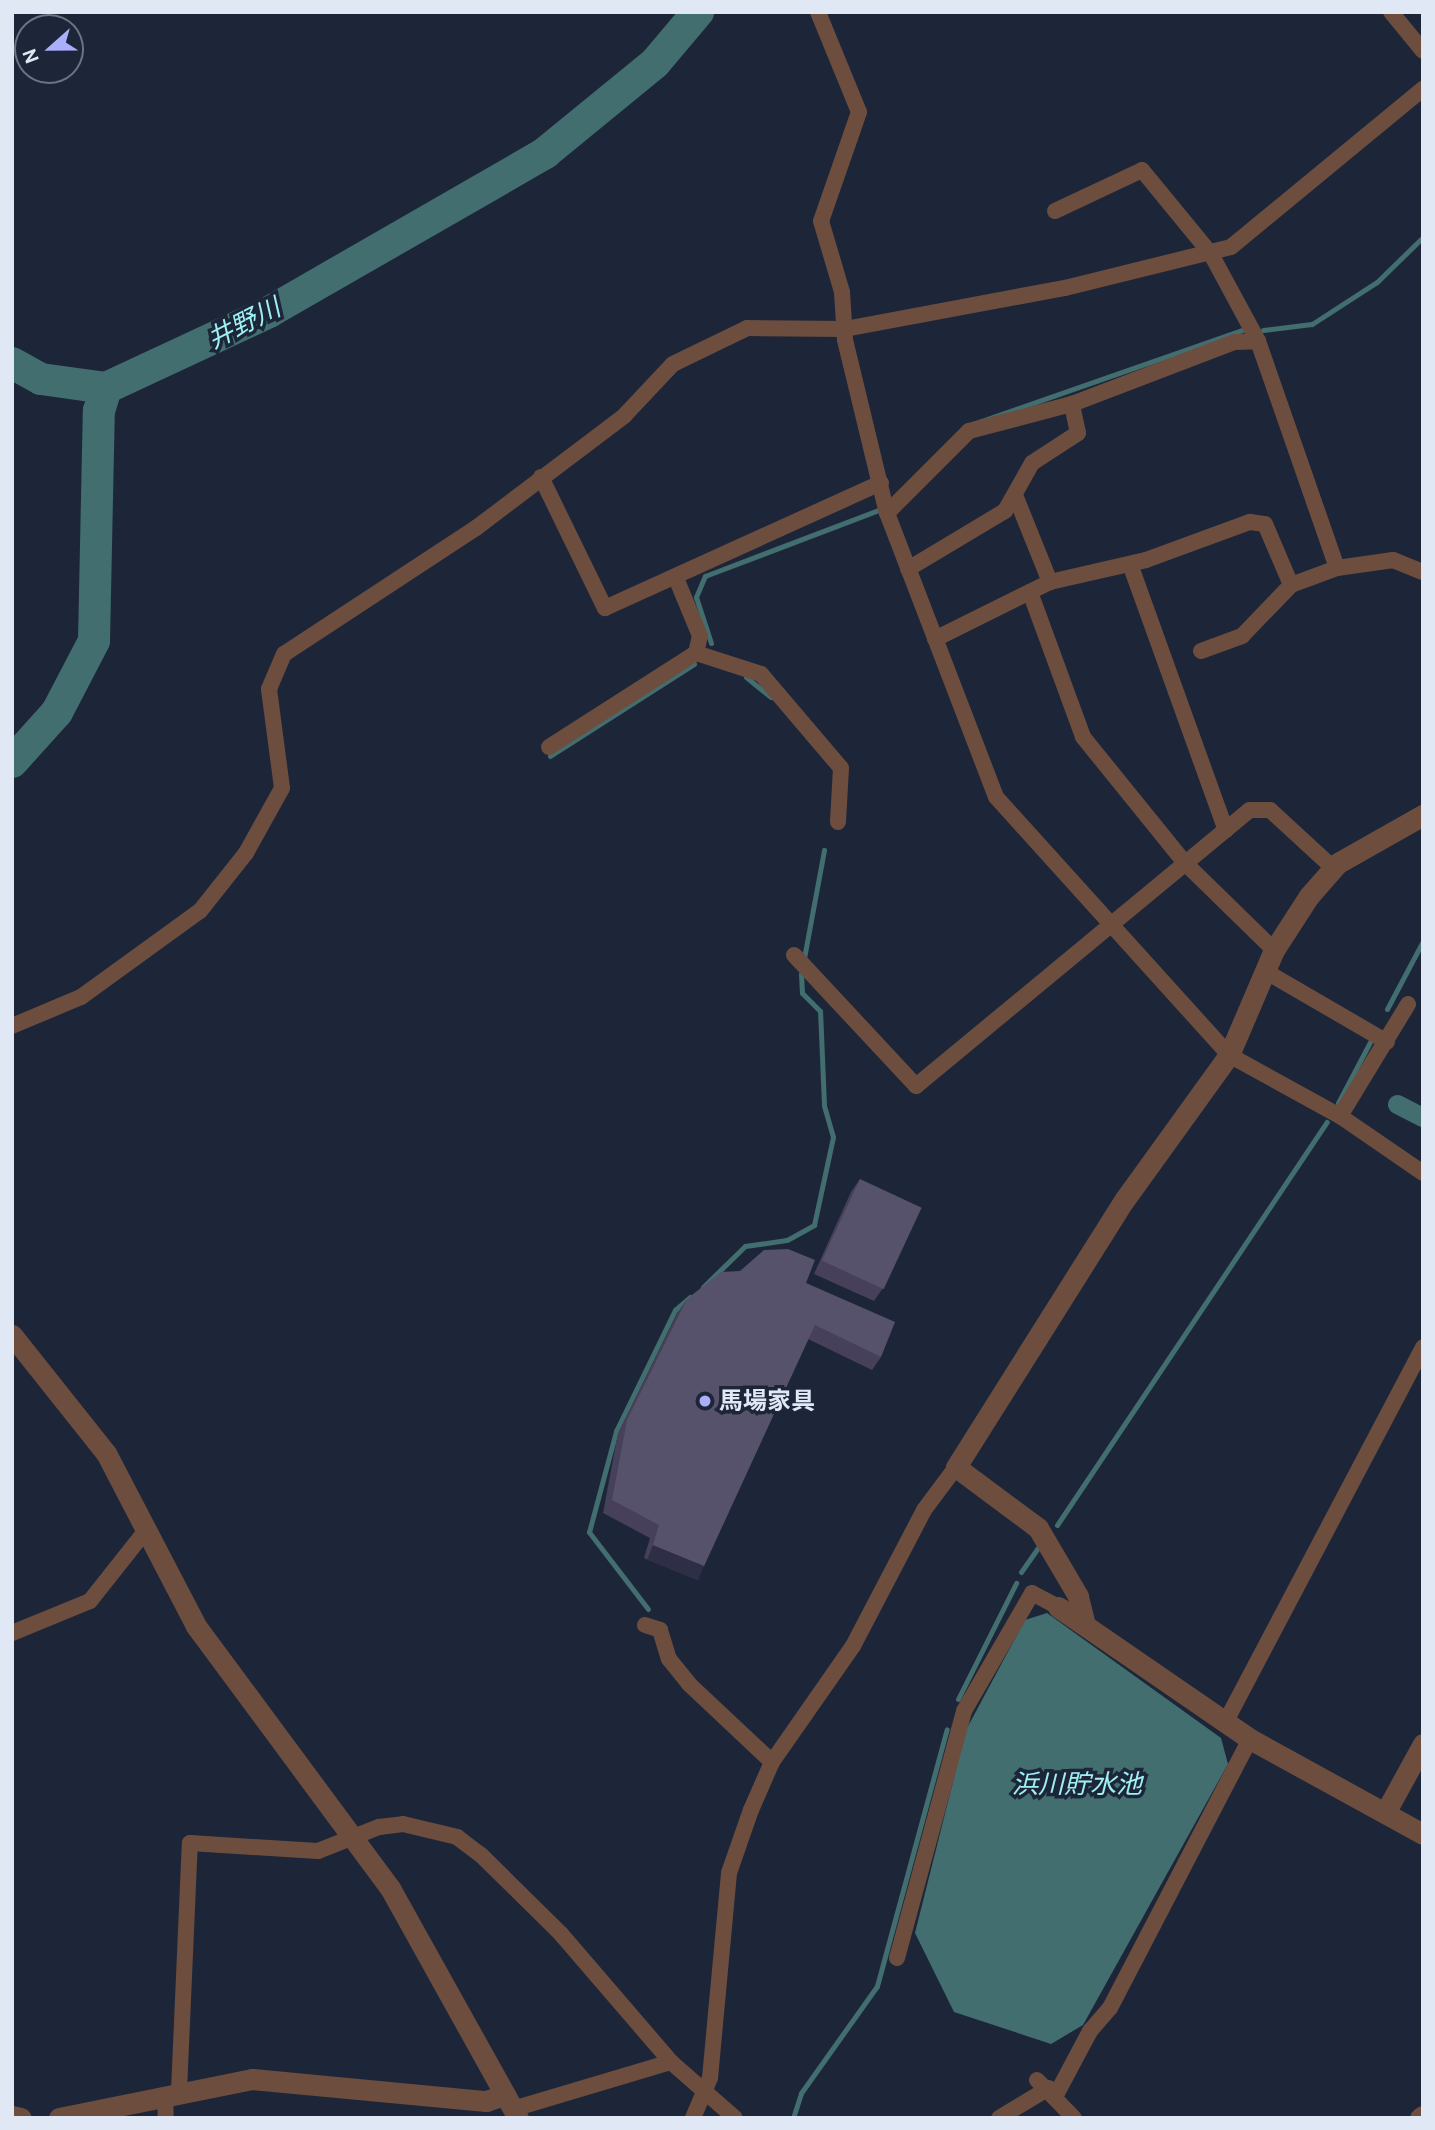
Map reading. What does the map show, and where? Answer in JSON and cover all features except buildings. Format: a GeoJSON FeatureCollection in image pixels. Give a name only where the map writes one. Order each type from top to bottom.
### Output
{"type":"FeatureCollection","features":[{"type":"Feature","properties":{"kind":"street"},"geometry":{"type":"LineString","coordinates":[[818,12],[859,113],[821,221],[845,329],[887,513],[996,797],[1229,1055],[1340,1116],[1423,1173]]}},
{"type":"Feature","properties":{"kind":"street"},"geometry":{"type":"LineString","coordinates":[[1391,12],[1423,51]]}},
{"type":"Feature","properties":{"kind":"street"},"geometry":{"type":"LineString","coordinates":[[12,1026],[81,997],[200,911],[230,875],[282,788],[270,689],[284,654],[463,537],[624,415],[673,364],[714,340],[747,328],[845,329],[1210,254],[1231,247],[1423,89]]}},
{"type":"Feature","properties":{"kind":"street"},"geometry":{"type":"LineString","coordinates":[[1055,211],[1142,170],[1210,254],[1258,341],[1337,568]]}},
{"type":"Feature","properties":{"kind":"street"},"geometry":{"type":"LineString","coordinates":[[887,513],[969,431],[1072,404],[1226,345],[1258,341]]}},
{"type":"Feature","properties":{"kind":"street"},"geometry":{"type":"LineString","coordinates":[[908,569],[1005,511],[1032,463],[1078,433],[1072,404]]}},
{"type":"Feature","properties":{"kind":"street"},"geometry":{"type":"LineString","coordinates":[[541,477],[605,608],[881,483]]}},
{"type":"Feature","properties":{"kind":"street"},"geometry":{"type":"LineString","coordinates":[[1015,495],[1050,582]]}},
{"type":"Feature","properties":{"kind":"street"},"geometry":{"type":"LineString","coordinates":[[935,639],[1050,582],[1130,564],[1259,521],[1270,532],[1291,585]]}},
{"type":"Feature","properties":{"kind":"street"},"geometry":{"type":"LineString","coordinates":[[1201,651],[1242,636],[1291,585],[1337,568],[1393,560],[1423,572]]}},
{"type":"Feature","properties":{"kind":"street"},"geometry":{"type":"LineString","coordinates":[[1130,564],[1226,830]]}},
{"type":"Feature","properties":{"kind":"street"},"geometry":{"type":"LineString","coordinates":[[549,747],[696,653],[700,636],[676,578]]}},
{"type":"Feature","properties":{"kind":"street"},"geometry":{"type":"LineString","coordinates":[[1030,592],[1083,737],[1186,864],[1274,950]]}},
{"type":"Feature","properties":{"kind":"street"},"geometry":{"type":"LineString","coordinates":[[696,653],[761,674],[841,768],[838,822]]}},
{"type":"Feature","properties":{"kind":"street"},"geometry":{"type":"LineString","coordinates":[[794,956],[916,1086],[1108,922],[1186,864],[1250,810],[1264,807],[1333,868]]}},
{"type":"Feature","properties":{"kind":"street"},"geometry":{"type":"LineString","coordinates":[[693,2118],[710,2078],[729,1873],[772,1762],[840,1667],[924,1510],[957,1467],[1125,1199],[1229,1055],[1274,950],[1333,868],[1423,815]]}},
{"type":"Feature","properties":{"kind":"street"},"geometry":{"type":"LineString","coordinates":[[1265,971],[1387,1042]]}},
{"type":"Feature","properties":{"kind":"street"},"geometry":{"type":"LineString","coordinates":[[1340,1116],[1408,1004]]}},
{"type":"Feature","properties":{"kind":"street"},"geometry":{"type":"LineString","coordinates":[[12,1335],[89,1428],[147,1529],[196,1626],[354,1837],[420,1935],[512,2107]]}},
{"type":"Feature","properties":{"kind":"street"},"geometry":{"type":"LineString","coordinates":[[1225,1723],[1423,1347]]}},
{"type":"Feature","properties":{"kind":"street"},"geometry":{"type":"LineString","coordinates":[[957,1467],[1044,1534],[1078,1596],[1085,1625]]}},
{"type":"Feature","properties":{"kind":"street"},"geometry":{"type":"LineString","coordinates":[[12,1633],[90,1601],[147,1529]]}},
{"type":"Feature","properties":{"kind":"street"},"geometry":{"type":"LineString","coordinates":[[897,1958],[964,1711],[1031,1593],[1058,1607],[1250,1739],[1423,1834]]}},
{"type":"Feature","properties":{"kind":"street"},"geometry":{"type":"LineString","coordinates":[[645,1625],[660,1630],[669,1659],[689,1684],[772,1762]]}},
{"type":"Feature","properties":{"kind":"street"},"geometry":{"type":"LineString","coordinates":[[1004,2117],[1047,2087],[1110,2008],[1250,1739]]}},
{"type":"Feature","properties":{"kind":"street"},"geometry":{"type":"LineString","coordinates":[[1385,1813],[1423,1744]]}},
{"type":"Feature","properties":{"kind":"street"},"geometry":{"type":"LineString","coordinates":[[166,2118],[172,2093],[190,1843],[318,1851],[354,1837],[403,1825],[457,1837],[561,1934],[671,2062],[703,2093],[735,2118]]}},
{"type":"Feature","properties":{"kind":"street"},"geometry":{"type":"LineString","coordinates":[[59,2118],[172,2093],[274,2078],[486,2101],[512,2107],[671,2062]]}},
{"type":"Feature","properties":{"kind":"street"},"geometry":{"type":"LineString","coordinates":[[1047,2087],[1074,2118]]}},
{"type":"Feature","properties":{"kind":"street"},"geometry":{"type":"LineString","coordinates":[[12,2116],[21,2118]]}},
{"type":"Feature","properties":{"kind":"water","name":"浜川貯水池"},"geometry":{"type":"Polygon","coordinates":[[[1047,1613],[1221,1738],[1228,1764],[1083,2025],[1051,2044],[954,2012],[915,1933],[966,1730],[1025,1620],[1047,1613]]]}},
{"type":"Feature","properties":{"kind":"waterway","name":"井野川"},"geometry":{"type":"LineString","coordinates":[[106,388],[269,312],[545,153],[655,63],[698,12]]}},
{"type":"Feature","properties":{"kind":"waterway"},"geometry":{"type":"LineString","coordinates":[[1263,330],[1312,324],[1377,282],[1423,237]]}},
{"type":"Feature","properties":{"kind":"waterway"},"geometry":{"type":"LineString","coordinates":[[964,427],[1243,330]]}},
{"type":"Feature","properties":{"kind":"waterway"},"geometry":{"type":"LineString","coordinates":[[12,363],[41,379],[106,388]]}},
{"type":"Feature","properties":{"kind":"waterway","name":"井野川"},"geometry":{"type":"LineString","coordinates":[[12,762],[57,712],[94,641],[99,411],[106,388]]}},
{"type":"Feature","properties":{"kind":"waterway"},"geometry":{"type":"LineString","coordinates":[[711,643],[696,597],[705,576],[879,510]]}},
{"type":"Feature","properties":{"kind":"waterway"},"geometry":{"type":"LineString","coordinates":[[550,756],[694,664]]}},
{"type":"Feature","properties":{"kind":"waterway"},"geometry":{"type":"LineString","coordinates":[[746,677],[771,697]]}},
{"type":"Feature","properties":{"kind":"waterway"},"geometry":{"type":"LineString","coordinates":[[804,958],[824,850]]}},
{"type":"Feature","properties":{"kind":"waterway"},"geometry":{"type":"LineString","coordinates":[[1387,1009],[1423,941]]}},
{"type":"Feature","properties":{"kind":"waterway"},"geometry":{"type":"LineString","coordinates":[[703,1287],[745,1246],[787,1240],[814,1225],[833,1137],[824,1105],[820,1011],[802,993],[801,974]]}},
{"type":"Feature","properties":{"kind":"waterway"},"geometry":{"type":"LineString","coordinates":[[1338,1103],[1370,1042]]}},
{"type":"Feature","properties":{"kind":"waterway"},"geometry":{"type":"LineString","coordinates":[[1397,1104],[1423,1117]]}},
{"type":"Feature","properties":{"kind":"waterway"},"geometry":{"type":"LineString","coordinates":[[1057,1525],[1327,1122]]}},
{"type":"Feature","properties":{"kind":"waterway"},"geometry":{"type":"LineString","coordinates":[[648,1609],[589,1532],[616,1431],[675,1310],[690,1297]]}},
{"type":"Feature","properties":{"kind":"waterway"},"geometry":{"type":"LineString","coordinates":[[1021,1572],[1039,1546]]}},
{"type":"Feature","properties":{"kind":"waterway"},"geometry":{"type":"LineString","coordinates":[[958,1699],[1016,1583]]}},
{"type":"Feature","properties":{"kind":"waterway"},"geometry":{"type":"LineString","coordinates":[[793,2118],[801,2093],[877,1986],[947,1729]]}},
{"type":"Feature","properties":{"kind":"place","name":"馬場家具"},"geometry":{"type":"Point","coordinates":[705,1401]}}]}
